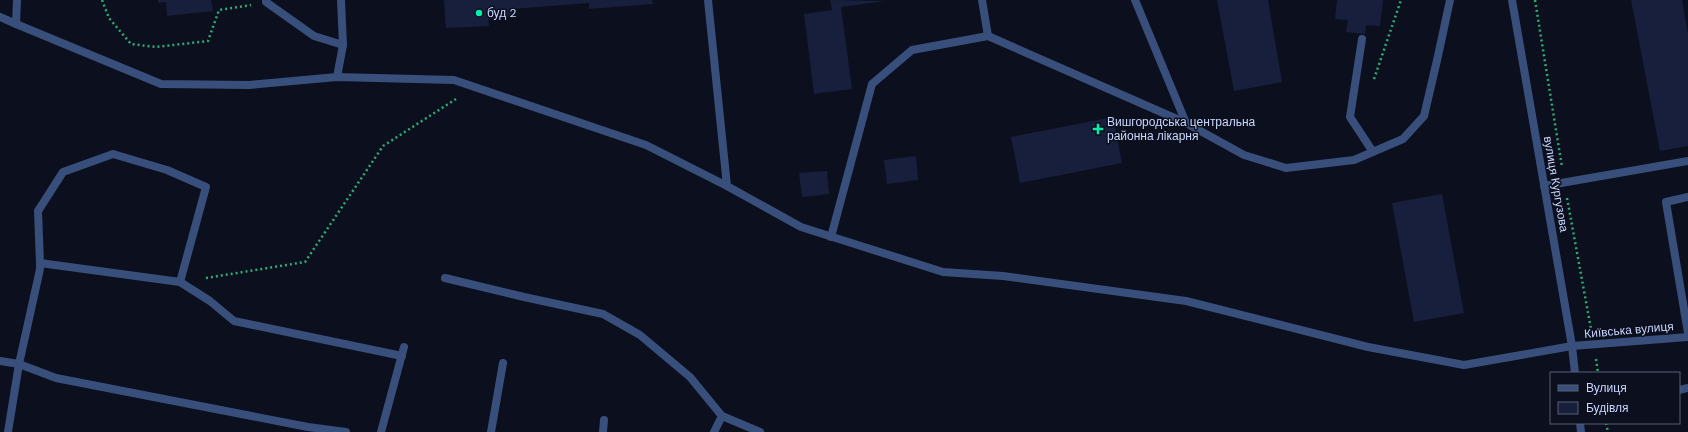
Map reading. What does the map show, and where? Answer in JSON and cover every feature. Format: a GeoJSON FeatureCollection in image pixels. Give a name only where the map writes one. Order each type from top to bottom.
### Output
{"type":"FeatureCollection","features":[{"type":"Feature","properties":{"kind":"street"},"geometry":{"type":"LineString","coordinates":[[16,24],[17,0]]}},
{"type":"Feature","properties":{"kind":"street"},"geometry":{"type":"LineString","coordinates":[[338,77],[343,45],[341,0]]}},
{"type":"Feature","properties":{"kind":"street"},"geometry":{"type":"LineString","coordinates":[[708,0],[727,186]]}},
{"type":"Feature","properties":{"kind":"street"},"geometry":{"type":"LineString","coordinates":[[982,0],[988,36]]}},
{"type":"Feature","properties":{"kind":"street"},"geometry":{"type":"LineString","coordinates":[[1136,0],[1186,123]]}},
{"type":"Feature","properties":{"kind":"street"},"geometry":{"type":"LineString","coordinates":[[831,237],[872,84],[912,50],[988,36],[1186,123],[1244,155],[1286,168],[1354,160],[1403,139],[1424,116],[1450,0]]}},
{"type":"Feature","properties":{"kind":"street","name":"вулиця Кургузова"},"geometry":{"type":"LineString","coordinates":[[1512,0],[1572,346],[1575,372]]}},
{"type":"Feature","properties":{"kind":"street"},"geometry":{"type":"LineString","coordinates":[[266,1],[314,36],[343,45]]}},
{"type":"Feature","properties":{"kind":"street","name":"Київська вулиця"},"geometry":{"type":"LineString","coordinates":[[0,17],[161,84],[249,85],[338,77],[454,80],[646,144],[727,186],[801,227],[943,272],[1002,276],[1186,301],[1368,347],[1464,365],[1572,346],[1688,337]]}},
{"type":"Feature","properties":{"kind":"street"},"geometry":{"type":"LineString","coordinates":[[1362,39],[1350,117],[1373,152]]}},
{"type":"Feature","properties":{"kind":"street"},"geometry":{"type":"LineString","coordinates":[[8,432],[19,364],[40,270],[38,211],[63,172],[113,154],[167,170],[206,187],[180,282]]}},
{"type":"Feature","properties":{"kind":"street"},"geometry":{"type":"LineString","coordinates":[[1544,186],[1688,161]]}},
{"type":"Feature","properties":{"kind":"street"},"geometry":{"type":"LineString","coordinates":[[1688,197],[1666,202],[1688,333]]}},
{"type":"Feature","properties":{"kind":"street"},"geometry":{"type":"LineString","coordinates":[[40,263],[180,282],[210,301],[234,321],[402,356]]}},
{"type":"Feature","properties":{"kind":"street"},"geometry":{"type":"LineString","coordinates":[[445,278],[603,314],[640,335],[690,377],[722,416],[760,432]]}},
{"type":"Feature","properties":{"kind":"street"},"geometry":{"type":"LineString","coordinates":[[381,432],[404,347]]}},
{"type":"Feature","properties":{"kind":"street"},"geometry":{"type":"LineString","coordinates":[[0,361],[19,364],[56,378],[308,427],[346,432]]}},
{"type":"Feature","properties":{"kind":"street"},"geometry":{"type":"LineString","coordinates":[[491,432],[503,363]]}},
{"type":"Feature","properties":{"kind":"street"},"geometry":{"type":"LineString","coordinates":[[714,432],[722,416]]}},
{"type":"Feature","properties":{"kind":"street"},"geometry":{"type":"LineString","coordinates":[[603,432],[604,420]]}},
{"type":"Feature","properties":{"kind":"path"},"geometry":{"type":"LineString","coordinates":[[102,0],[109,18],[131,44],[156,47],[208,41],[219,10],[266,1]]}},
{"type":"Feature","properties":{"kind":"path"},"geometry":{"type":"LineString","coordinates":[[1372,83],[1400,0]]}},
{"type":"Feature","properties":{"kind":"path"},"geometry":{"type":"LineString","coordinates":[[180,282],[305,262],[383,146],[474,87]]}},
{"type":"Feature","properties":{"kind":"building"},"geometry":{"type":"Polygon","coordinates":[[[158,0],[211,0],[213,11],[167,16],[166,2],[158,3],[158,0]]]}},
{"type":"Feature","properties":{"kind":"building","name":"буд 2"},"geometry":{"type":"Polygon","coordinates":[[[444,0],[652,0],[653,4],[589,9],[589,3],[512,9],[513,17],[488,19],[489,26],[446,28],[444,0]]]}},
{"type":"Feature","properties":{"kind":"building"},"geometry":{"type":"Polygon","coordinates":[[[830,0],[885,1],[841,7],[852,89],[814,94],[804,14],[832,10],[830,0]]]}},
{"type":"Feature","properties":{"kind":"building"},"geometry":{"type":"Polygon","coordinates":[[[1217,0],[1268,0],[1282,82],[1234,91],[1217,0]]]}},
{"type":"Feature","properties":{"kind":"building"},"geometry":{"type":"Polygon","coordinates":[[[1337,0],[1383,0],[1380,26],[1366,25],[1365,34],[1346,32],[1348,20],[1335,19],[1337,0]]]}},
{"type":"Feature","properties":{"kind":"building"},"geometry":{"type":"Polygon","coordinates":[[[1631,0],[1682,0],[1688,34],[1688,146],[1660,151],[1631,0]]]}},
{"type":"Feature","properties":{"kind":"building"},"geometry":{"type":"Polygon","coordinates":[[[1113,117],[1122,163],[1020,183],[1011,137],[1113,117]]]}},
{"type":"Feature","properties":{"kind":"building"},"geometry":{"type":"Polygon","coordinates":[[[916,156],[918,180],[887,184],[884,160],[916,156]]]}},
{"type":"Feature","properties":{"kind":"building"},"geometry":{"type":"Polygon","coordinates":[[[827,171],[829,194],[802,197],[799,173],[827,171]]]}},
{"type":"Feature","properties":{"kind":"building"},"geometry":{"type":"Polygon","coordinates":[[[1442,194],[1464,313],[1414,322],[1392,203],[1442,194]]]}},
{"type":"Feature","properties":{"kind":"place","name":"буд 2"},"geometry":{"type":"Point","coordinates":[479,13]}},
{"type":"Feature","properties":{"kind":"place","name":"Вишгородська центральна районна лікарня"},"geometry":{"type":"Point","coordinates":[1098,129]}}]}
